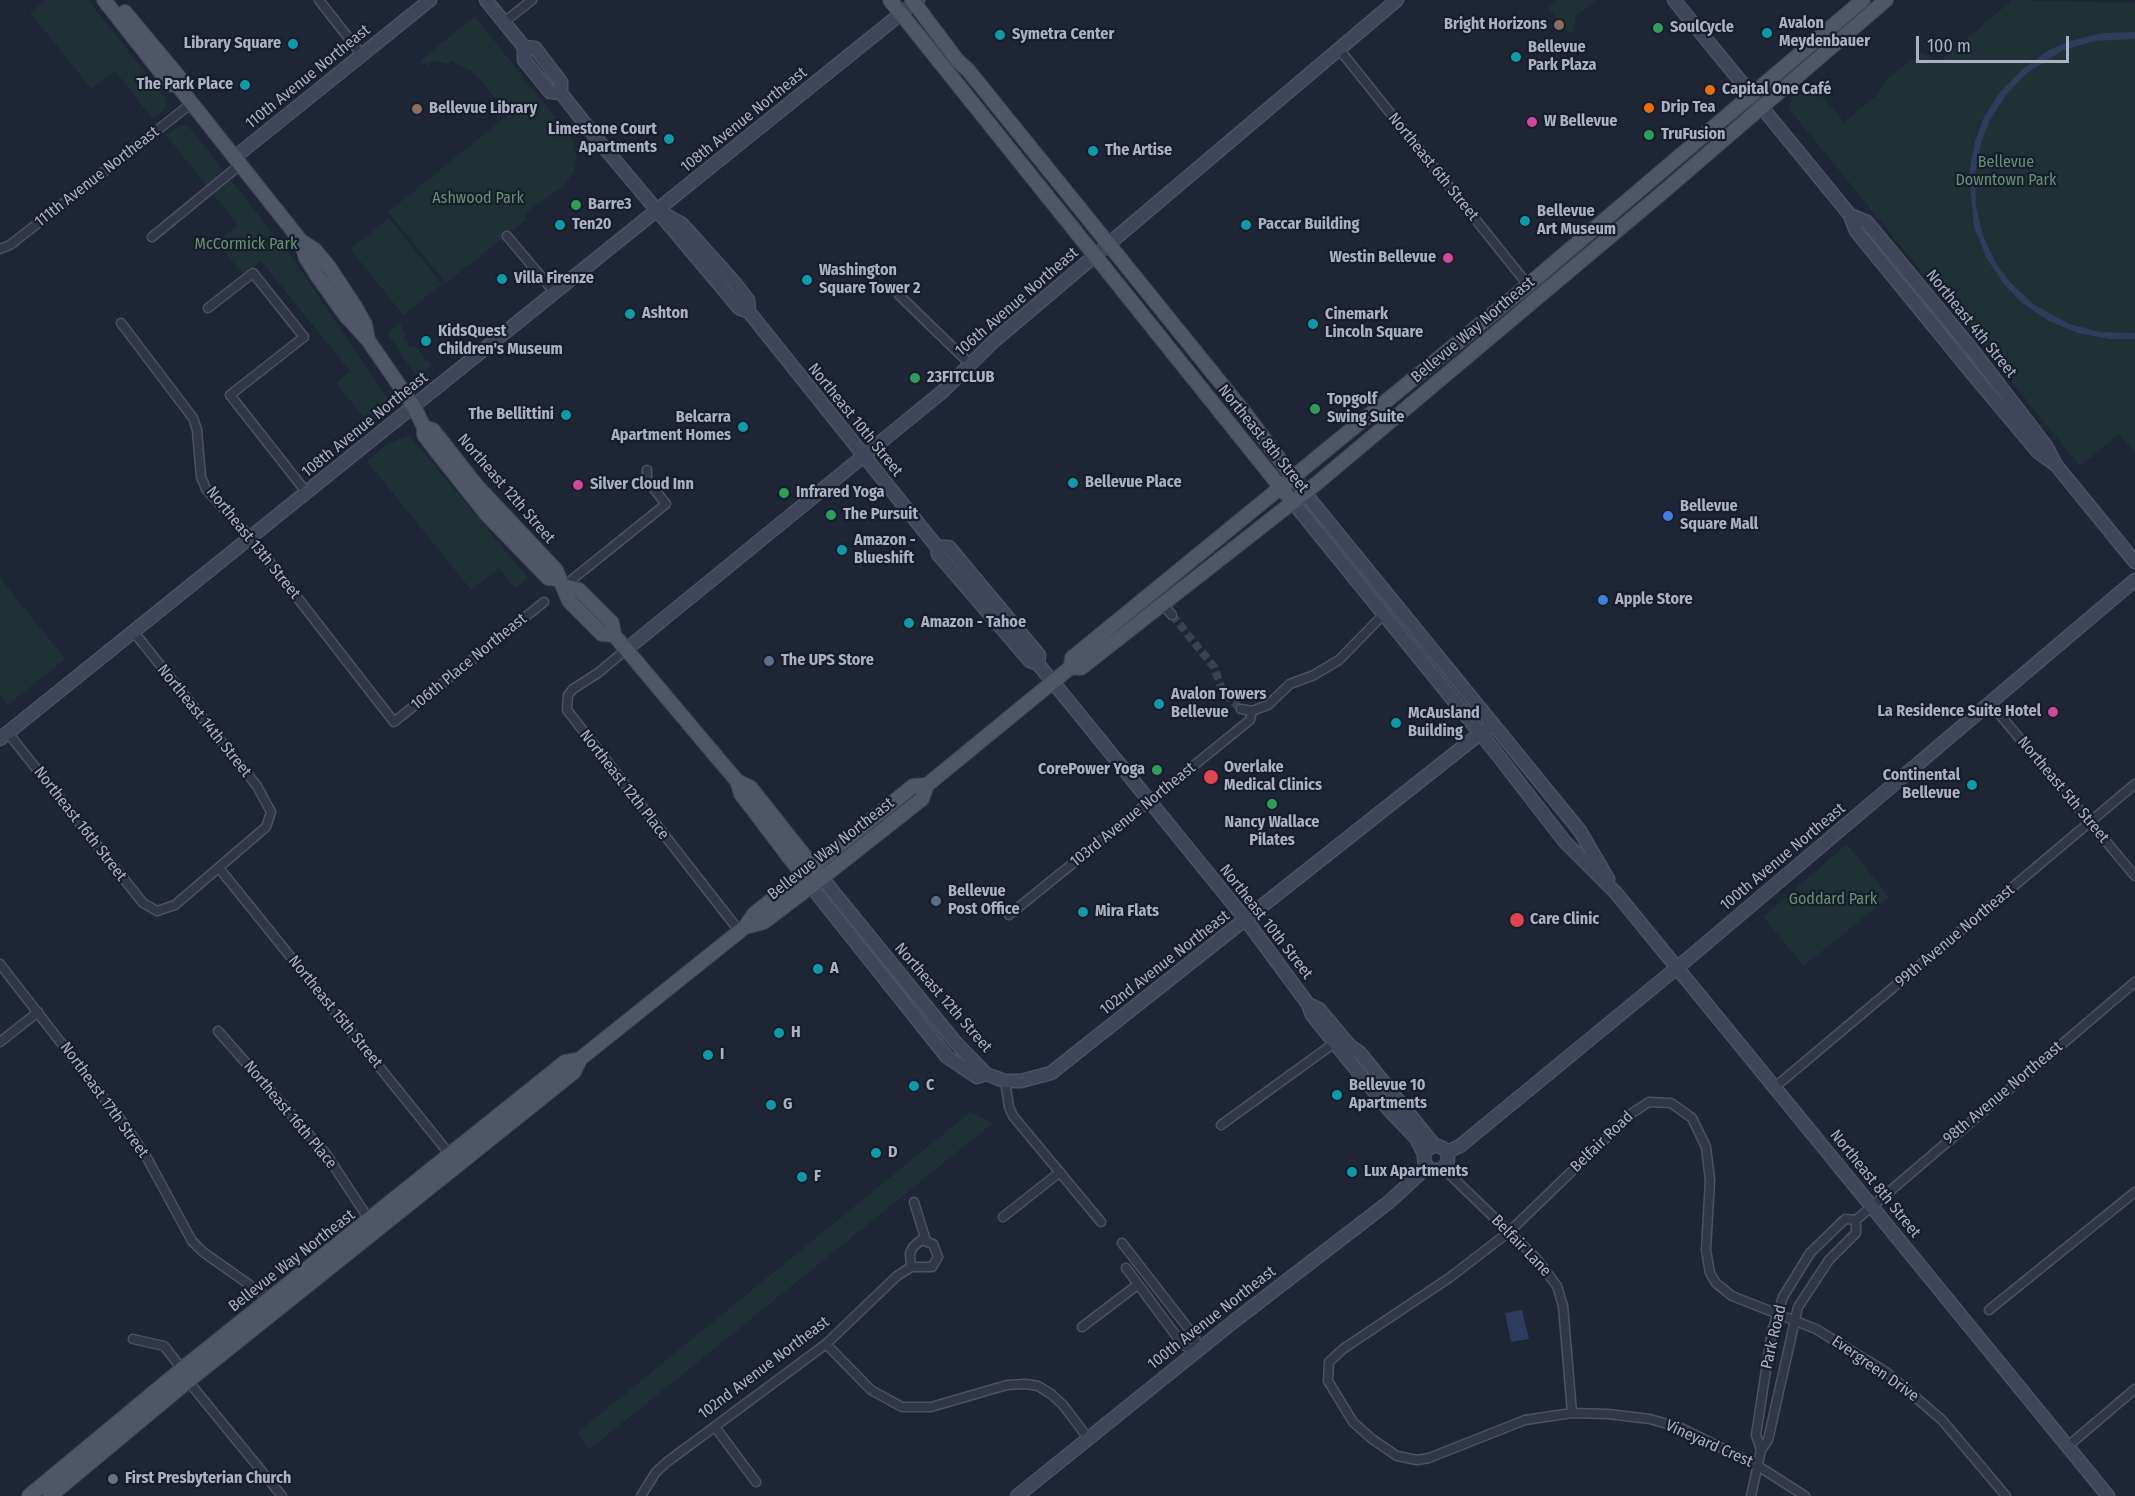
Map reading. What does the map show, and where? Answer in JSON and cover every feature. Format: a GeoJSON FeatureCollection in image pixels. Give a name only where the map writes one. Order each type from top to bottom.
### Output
{"type":"FeatureCollection","features":[{"type":"Feature","properties":{"kind":"main road","name":"Northeast 12th Street"},"geometry":{"type":"LineString","coordinates":[[104,0],[170,84],[178,86],[192,103],[301,241],[315,250],[329,267],[360,315],[368,340],[414,407],[424,427],[424,435],[487,515],[548,578],[561,582],[569,601],[602,634],[614,635],[627,648],[737,781],[741,794],[986,1074],[977,1077],[947,1058],[886,980],[812,877]]}},
{"type":"Feature","properties":{"kind":"main road","name":"Northeast 12th Street"},"geometry":{"type":"LineString","coordinates":[[115,0],[179,77],[178,86]]}},
{"type":"Feature","properties":{"kind":"main road","name":"110th Avenue Northeast"},"geometry":{"type":"LineString","coordinates":[[238,161],[362,54],[430,0]]}},
{"type":"Feature","properties":{"kind":"main road","name":"Northeast 10th Street"},"geometry":{"type":"LineString","coordinates":[[486,0],[523,46],[524,60],[550,92],[561,93],[739,308],[749,312],[937,547],[938,555],[1030,662],[1038,664],[1246,920],[1308,1004],[1312,1015],[1338,1040],[1416,1138],[1426,1161]]}},
{"type":"Feature","properties":{"kind":"main road","name":"Northeast 8th Street"},"geometry":{"type":"LineString","coordinates":[[890,0],[1480,733],[1565,842],[1616,893],[2109,1496]]}},
{"type":"Feature","properties":{"kind":"main road","name":"106th Avenue Northeast"},"geometry":{"type":"LineString","coordinates":[[627,648],[942,392],[970,364],[1094,256],[1397,0]]}},
{"type":"Feature","properties":{"kind":"main road","name":"Northeast 4th Street"},"geometry":{"type":"LineString","coordinates":[[1674,0],[1850,215],[1856,231],[1971,372],[2038,452],[2056,465],[2135,562]]}},
{"type":"Feature","properties":{"kind":"main road","name":"Bellevue Way Northeast"},"geometry":{"type":"LineString","coordinates":[[1071,667],[1072,658],[1528,285],[1749,94],[1863,0]]}},
{"type":"Feature","properties":{"kind":"main road","name":"Bellevue Way Northeast"},"geometry":{"type":"LineString","coordinates":[[29,1496],[574,1072],[580,1059],[743,930],[753,914],[812,877],[913,786],[927,784],[1071,667],[1081,668],[1304,492],[1761,109],[1886,0]]}},
{"type":"Feature","properties":{"kind":"main road","name":"Northeast 8th Street"},"geometry":{"type":"LineString","coordinates":[[915,1],[958,61],[1245,413],[1304,492],[1580,831],[1616,893]]}},
{"type":"Feature","properties":{"kind":"main road","name":"108th Avenue Northeast"},"geometry":{"type":"LineString","coordinates":[[4,736],[658,211],[915,1]]}},
{"type":"Feature","properties":{"kind":"main road"},"geometry":{"type":"LineString","coordinates":[[1431,387],[1437,374],[1463,348],[1460,340]]}},
{"type":"Feature","properties":{"kind":"main road","name":"Northeast 10th Street"},"geometry":{"type":"LineString","coordinates":[[937,547],[949,547],[1039,655],[1038,664]]}},
{"type":"Feature","properties":{"kind":"main road","name":"100th Avenue Northeast"},"geometry":{"type":"LineString","coordinates":[[1447,1152],[1460,1146],[1677,968],[2135,580]]}},
{"type":"Feature","properties":{"kind":"main road","name":"102nd Avenue Northeast"},"geometry":{"type":"LineString","coordinates":[[986,1074],[1005,1081],[1033,1079],[1051,1073],[1492,724]]}},
{"type":"Feature","properties":{"kind":"main road"},"geometry":{"type":"LineString","coordinates":[[1507,767],[1517,771],[1554,816],[1567,816]]}},
{"type":"Feature","properties":{"kind":"main road"},"geometry":{"type":"LineString","coordinates":[[886,980],[899,987],[923,1013],[934,1016]]}},
{"type":"Feature","properties":{"kind":"main road","name":"Northeast 10th Street"},"geometry":{"type":"LineString","coordinates":[[1338,1040],[1360,1053],[1435,1146]]}},
{"type":"Feature","properties":{"kind":"main road","name":"Bellevue Way Northeast"},"geometry":{"type":"LineString","coordinates":[[374,1226],[452,1156],[565,1062],[580,1059]]}},
{"type":"Feature","properties":{"kind":"main road"},"geometry":{"type":"LineString","coordinates":[[1435,1146],[1447,1152],[1449,1159],[1444,1168],[1437,1171],[1426,1161],[1428,1148],[1435,1146]]}},
{"type":"Feature","properties":{"kind":"main road","name":"100th Avenue Northeast"},"geometry":{"type":"LineString","coordinates":[[1017,1496],[1197,1351],[1389,1202],[1426,1161]]}},
{"type":"Feature","properties":{"kind":"main road"},"geometry":{"type":"LineString","coordinates":[[51,1495],[171,1395],[185,1375]]}},
{"type":"Feature","properties":{"kind":"main road"},"geometry":{"type":"LineString","coordinates":[[51,1495],[56,1480],[70,1464]]}},
{"type":"Feature","properties":{"kind":"street"},"geometry":{"type":"LineString","coordinates":[[320,0],[362,54]]}},
{"type":"Feature","properties":{"kind":"street"},"geometry":{"type":"LineString","coordinates":[[504,22],[532,0]]}},
{"type":"Feature","properties":{"kind":"street","name":"Northeast 6th Street"},"geometry":{"type":"LineString","coordinates":[[1339,49],[1528,285]]}},
{"type":"Feature","properties":{"kind":"street","name":"111th Avenue Northeast"},"geometry":{"type":"LineString","coordinates":[[0,249],[10,245],[192,103]]}},
{"type":"Feature","properties":{"kind":"street"},"geometry":{"type":"LineString","coordinates":[[152,237],[238,161]]}},
{"type":"Feature","properties":{"kind":"street"},"geometry":{"type":"LineString","coordinates":[[507,236],[555,292]]}},
{"type":"Feature","properties":{"kind":"street"},"geometry":{"type":"LineString","coordinates":[[208,308],[253,273],[304,337],[230,395],[307,493]]}},
{"type":"Feature","properties":{"kind":"street"},"geometry":{"type":"LineString","coordinates":[[899,295],[970,364]]}},
{"type":"Feature","properties":{"kind":"street","name":"Northeast 13th Street"},"geometry":{"type":"LineString","coordinates":[[121,323],[193,418],[197,430],[201,477],[206,489],[251,538],[394,722]]}},
{"type":"Feature","properties":{"kind":"street"},"geometry":{"type":"LineString","coordinates":[[561,582],[666,504],[647,480],[647,470]]}},
{"type":"Feature","properties":{"kind":"street","name":"106th Place Northeast"},"geometry":{"type":"LineString","coordinates":[[394,722],[544,602]]}},
{"type":"Feature","properties":{"kind":"street"},"geometry":{"type":"LineString","coordinates":[[1162,604],[1172,615]]}},
{"type":"Feature","properties":{"kind":"street"},"geometry":{"type":"LineString","coordinates":[[1242,709],[1252,711],[1268,705],[1290,684],[1314,675],[1339,660],[1383,615]]}},
{"type":"Feature","properties":{"kind":"street","name":"Northeast 14th Street"},"geometry":{"type":"LineString","coordinates":[[133,632],[257,786],[271,812],[266,827],[219,868]]}},
{"type":"Feature","properties":{"kind":"street","name":"Northeast 12th Place"},"geometry":{"type":"LineString","coordinates":[[627,648],[598,673],[573,689],[568,695],[567,710],[743,930]]}},
{"type":"Feature","properties":{"kind":"street","name":"Northeast 5th Street"},"geometry":{"type":"LineString","coordinates":[[1990,703],[2135,876]]}},
{"type":"Feature","properties":{"kind":"street","name":"103rd Avenue Northeast"},"geometry":{"type":"LineString","coordinates":[[1008,915],[1250,720],[1252,711]]}},
{"type":"Feature","properties":{"kind":"street","name":"Northeast 16th Street"},"geometry":{"type":"LineString","coordinates":[[4,736],[143,903],[157,911],[175,905],[219,868]]}},
{"type":"Feature","properties":{"kind":"street","name":"99th Avenue Northeast"},"geometry":{"type":"LineString","coordinates":[[1775,1087],[2135,784]]}},
{"type":"Feature","properties":{"kind":"street","name":"Northeast 15th Street"},"geometry":{"type":"LineString","coordinates":[[219,868],[452,1156]]}},
{"type":"Feature","properties":{"kind":"street","name":"Northeast 17th Street"},"geometry":{"type":"LineString","coordinates":[[0,964],[127,1128],[147,1158],[192,1241],[203,1252],[274,1305]]}},
{"type":"Feature","properties":{"kind":"street","name":"98th Avenue Northeast"},"geometry":{"type":"LineString","coordinates":[[1871,1205],[2135,982]]}},
{"type":"Feature","properties":{"kind":"street"},"geometry":{"type":"LineString","coordinates":[[0,1042],[38,1012]]}},
{"type":"Feature","properties":{"kind":"street","name":"Northeast 16th Place"},"geometry":{"type":"LineString","coordinates":[[218,1031],[326,1154],[374,1226]]}},
{"type":"Feature","properties":{"kind":"street"},"geometry":{"type":"LineString","coordinates":[[1221,1125],[1338,1040]]}},
{"type":"Feature","properties":{"kind":"street"},"geometry":{"type":"LineString","coordinates":[[1005,1081],[1009,1107],[1013,1116],[1101,1222]]}},
{"type":"Feature","properties":{"kind":"street","name":"Belfair Road"},"geometry":{"type":"LineString","coordinates":[[1397,1456],[1372,1439],[1353,1422],[1328,1381],[1329,1362],[1343,1349],[1449,1278],[1509,1232],[1632,1113],[1649,1102],[1671,1103],[1682,1108],[1692,1118],[1706,1147],[1710,1180],[1706,1250],[1710,1273],[1716,1283],[1732,1296],[1778,1314]]}},
{"type":"Feature","properties":{"kind":"street","name":"Belfair Lane"},"geometry":{"type":"LineString","coordinates":[[1444,1168],[1549,1273],[1557,1286],[1563,1306],[1572,1413]]}},
{"type":"Feature","properties":{"kind":"street"},"geometry":{"type":"LineString","coordinates":[[1003,1217],[1060,1172]]}},
{"type":"Feature","properties":{"kind":"street"},"geometry":{"type":"LineString","coordinates":[[1989,1311],[2135,1192]]}},
{"type":"Feature","properties":{"kind":"street","name":"102nd Avenue Northeast"},"geometry":{"type":"LineString","coordinates":[[641,1496],[656,1472],[667,1462],[826,1344],[897,1276],[911,1267],[925,1268],[937,1262],[939,1257],[933,1244],[926,1241],[914,1202]]}},
{"type":"Feature","properties":{"kind":"street","name":"Park Road"},"geometry":{"type":"LineString","coordinates":[[1750,1496],[1761,1450],[1768,1440],[1798,1307],[1829,1260],[1856,1233],[1856,1220],[1871,1205]]}},
{"type":"Feature","properties":{"kind":"street","name":"Park Road"},"geometry":{"type":"LineString","coordinates":[[1761,1450],[1756,1435],[1772,1331],[1784,1297],[1810,1253],[1845,1219],[1856,1220]]}},
{"type":"Feature","properties":{"kind":"street"},"geometry":{"type":"LineString","coordinates":[[911,1267],[909,1253],[921,1240],[926,1241]]}},
{"type":"Feature","properties":{"kind":"street"},"geometry":{"type":"LineString","coordinates":[[1122,1243],[1195,1337],[1197,1351]]}},
{"type":"Feature","properties":{"kind":"street"},"geometry":{"type":"LineString","coordinates":[[1126,1268],[1136,1286],[1183,1345],[1197,1351]]}},
{"type":"Feature","properties":{"kind":"street"},"geometry":{"type":"LineString","coordinates":[[1082,1327],[1136,1286]]}},
{"type":"Feature","properties":{"kind":"street","name":"Evergreen Drive"},"geometry":{"type":"LineString","coordinates":[[1778,1314],[1816,1329],[1915,1395],[1949,1427],[2006,1496]]}},
{"type":"Feature","properties":{"kind":"street"},"geometry":{"type":"LineString","coordinates":[[133,1339],[164,1346],[282,1496]]}},
{"type":"Feature","properties":{"kind":"street"},"geometry":{"type":"LineString","coordinates":[[826,1344],[870,1390],[902,1407],[931,1407],[1007,1384],[1026,1384],[1051,1394],[1063,1405],[1088,1438]]}},
{"type":"Feature","properties":{"kind":"street"},"geometry":{"type":"LineString","coordinates":[[2068,1446],[2135,1389]]}},
{"type":"Feature","properties":{"kind":"street","name":"Vineyard Crest"},"geometry":{"type":"LineString","coordinates":[[1397,1456],[1417,1460],[1429,1458],[1525,1420],[1572,1413],[1650,1419],[1681,1428],[1758,1466],[1806,1496]]}},
{"type":"Feature","properties":{"kind":"street"},"geometry":{"type":"LineString","coordinates":[[715,1427],[756,1482]]}},
{"type":"Feature","properties":{"kind":"green space"},"geometry":{"type":"Polygon","coordinates":[[[46,0],[88,0],[165,97],[167,105],[163,111],[152,118],[115,71],[92,89],[30,13],[46,0]]]}},
{"type":"Feature","properties":{"kind":"green space","name":"Bright Horizons"},"geometry":{"type":"Polygon","coordinates":[[[1558,0],[1596,0],[1575,17],[1574,29],[1570,34],[1548,8],[1558,0]]]}},
{"type":"Feature","properties":{"kind":"green space","name":"Bellevue Downtown Park"},"geometry":{"type":"Polygon","coordinates":[[[2012,0],[2135,3],[2135,452],[2119,434],[2080,466],[1789,109],[1791,99],[1810,81],[1844,122],[1879,93],[1887,79],[1922,52],[1939,62],[2012,0]]]}},
{"type":"Feature","properties":{"kind":"green space","name":"Ashwood Park"},"geometry":{"type":"Polygon","coordinates":[[[475,16],[572,139],[577,160],[573,173],[563,186],[524,214],[527,219],[446,283],[388,212],[509,114],[474,73],[470,76],[472,71],[451,61],[446,67],[446,63],[431,61],[428,68],[427,63],[422,64],[420,61],[475,16]]]}},
{"type":"Feature","properties":{"kind":"green space","name":"McCormick Park"},"geometry":{"type":"Polygon","coordinates":[[[181,125],[189,127],[296,263],[387,398],[388,407],[369,424],[336,383],[350,371],[261,261],[243,275],[217,242],[238,225],[166,135],[181,125]]]}},
{"type":"Feature","properties":{"kind":"green space","name":"Ashwood Park"},"geometry":{"type":"Polygon","coordinates":[[[389,218],[442,284],[403,315],[350,249],[389,218]]]}},
{"type":"Feature","properties":{"kind":"green space"},"geometry":{"type":"Polygon","coordinates":[[[401,322],[403,325],[401,327],[406,334],[403,337],[411,347],[414,345],[431,365],[420,376],[414,373],[387,333],[401,322]]]}},
{"type":"Feature","properties":{"kind":"green space"},"geometry":{"type":"Polygon","coordinates":[[[409,435],[528,578],[515,588],[499,568],[471,590],[367,461],[385,446],[409,435]]]}},
{"type":"Feature","properties":{"kind":"green space"},"geometry":{"type":"Polygon","coordinates":[[[0,578],[65,659],[8,705],[0,695],[0,578]]]}},
{"type":"Feature","properties":{"kind":"green space","name":"Goddard Park"},"geometry":{"type":"Polygon","coordinates":[[[1847,844],[1889,897],[1804,966],[1763,917],[1847,844]]]}},
{"type":"Feature","properties":{"kind":"green space"},"geometry":{"type":"Polygon","coordinates":[[[970,1112],[993,1123],[589,1450],[577,1433],[970,1112]]]}},
{"type":"Feature","properties":{"kind":"water"},"geometry":{"type":"Polygon","coordinates":[[[2135,32],[2135,39],[2093,41],[2062,51],[2027,73],[2006,95],[1990,120],[1981,143],[1975,174],[1976,206],[1983,236],[1997,265],[2010,282],[2033,304],[2069,324],[2100,332],[2135,333],[2135,339],[2110,339],[2078,333],[2047,320],[2021,302],[2005,285],[1987,259],[1974,227],[1969,174],[1975,141],[1984,117],[2000,92],[2023,69],[2049,50],[2070,41],[2102,33],[2135,32]]]}},
{"type":"Feature","properties":{"kind":"water"},"geometry":{"type":"Polygon","coordinates":[[[1522,1310],[1529,1339],[1511,1342],[1505,1313],[1522,1310]]]}},
{"type":"Feature","properties":{"kind":"tunnel"},"geometry":{"type":"LineString","coordinates":[[1172,615],[1214,667],[1223,692],[1241,709]]}},
{"type":"Feature","properties":{"kind":"place","name":"Bright Horizons"},"geometry":{"type":"Point","coordinates":[1559,25]}},
{"type":"Feature","properties":{"kind":"place","name":"SoulCycle"},"geometry":{"type":"Point","coordinates":[1658,28]}},
{"type":"Feature","properties":{"kind":"place","name":"Avalon Meydenbauer"},"geometry":{"type":"Point","coordinates":[1767,33]}},
{"type":"Feature","properties":{"kind":"place","name":"Symetra Center"},"geometry":{"type":"Point","coordinates":[1000,35]}},
{"type":"Feature","properties":{"kind":"place","name":"Library Square"},"geometry":{"type":"Point","coordinates":[293,44]}},
{"type":"Feature","properties":{"kind":"place","name":"Bellevue Park Plaza"},"geometry":{"type":"Point","coordinates":[1516,57]}},
{"type":"Feature","properties":{"kind":"place","name":"The Park Place"},"geometry":{"type":"Point","coordinates":[245,85]}},
{"type":"Feature","properties":{"kind":"place","name":"Capital One Café"},"geometry":{"type":"Point","coordinates":[1710,90]}},
{"type":"Feature","properties":{"kind":"place","name":"Drip Tea"},"geometry":{"type":"Point","coordinates":[1649,108]}},
{"type":"Feature","properties":{"kind":"place","name":"Bellevue Library"},"geometry":{"type":"Point","coordinates":[417,109]}},
{"type":"Feature","properties":{"kind":"place","name":"W Bellevue"},"geometry":{"type":"Point","coordinates":[1532,122]}},
{"type":"Feature","properties":{"kind":"place","name":"TruFusion"},"geometry":{"type":"Point","coordinates":[1649,135]}},
{"type":"Feature","properties":{"kind":"place","name":"Limestone Court Apartments"},"geometry":{"type":"Point","coordinates":[669,139]}},
{"type":"Feature","properties":{"kind":"place","name":"The Artise"},"geometry":{"type":"Point","coordinates":[1093,151]}},
{"type":"Feature","properties":{"kind":"place","name":"Barre3"},"geometry":{"type":"Point","coordinates":[576,205]}},
{"type":"Feature","properties":{"kind":"place","name":"Bellevue Art Museum"},"geometry":{"type":"Point","coordinates":[1525,221]}},
{"type":"Feature","properties":{"kind":"place","name":"Ten20"},"geometry":{"type":"Point","coordinates":[560,225]}},
{"type":"Feature","properties":{"kind":"place","name":"Paccar Building"},"geometry":{"type":"Point","coordinates":[1246,225]}},
{"type":"Feature","properties":{"kind":"place","name":"Westin Bellevue"},"geometry":{"type":"Point","coordinates":[1448,258]}},
{"type":"Feature","properties":{"kind":"place","name":"Villa Firenze"},"geometry":{"type":"Point","coordinates":[502,279]}},
{"type":"Feature","properties":{"kind":"place","name":"Washington Square Tower 2"},"geometry":{"type":"Point","coordinates":[807,280]}},
{"type":"Feature","properties":{"kind":"place","name":"Ashton"},"geometry":{"type":"Point","coordinates":[630,314]}},
{"type":"Feature","properties":{"kind":"place","name":"Cinemark Lincoln Square"},"geometry":{"type":"Point","coordinates":[1313,324]}},
{"type":"Feature","properties":{"kind":"place","name":"KidsQuest Children's Museum"},"geometry":{"type":"Point","coordinates":[426,341]}},
{"type":"Feature","properties":{"kind":"place","name":"23FITCLUB"},"geometry":{"type":"Point","coordinates":[915,378]}},
{"type":"Feature","properties":{"kind":"place","name":"Topgolf Swing Suite"},"geometry":{"type":"Point","coordinates":[1315,409]}},
{"type":"Feature","properties":{"kind":"place","name":"The Bellittini"},"geometry":{"type":"Point","coordinates":[566,415]}},
{"type":"Feature","properties":{"kind":"place","name":"Belcarra Apartment Homes"},"geometry":{"type":"Point","coordinates":[743,427]}},
{"type":"Feature","properties":{"kind":"place","name":"Bellevue Place"},"geometry":{"type":"Point","coordinates":[1073,483]}},
{"type":"Feature","properties":{"kind":"place","name":"Silver Cloud Inn"},"geometry":{"type":"Point","coordinates":[578,485]}},
{"type":"Feature","properties":{"kind":"place","name":"Infrared Yoga"},"geometry":{"type":"Point","coordinates":[784,493]}},
{"type":"Feature","properties":{"kind":"place","name":"The Pursuit"},"geometry":{"type":"Point","coordinates":[831,515]}},
{"type":"Feature","properties":{"kind":"place","name":"Bellevue Square Mall"},"geometry":{"type":"Point","coordinates":[1668,516]}},
{"type":"Feature","properties":{"kind":"place","name":"Amazon - Blueshift"},"geometry":{"type":"Point","coordinates":[842,550]}},
{"type":"Feature","properties":{"kind":"place","name":"Apple Store"},"geometry":{"type":"Point","coordinates":[1603,600]}},
{"type":"Feature","properties":{"kind":"place","name":"Amazon - Tahoe"},"geometry":{"type":"Point","coordinates":[909,623]}},
{"type":"Feature","properties":{"kind":"place","name":"The UPS Store"},"geometry":{"type":"Point","coordinates":[769,661]}},
{"type":"Feature","properties":{"kind":"place","name":"Avalon Towers Bellevue"},"geometry":{"type":"Point","coordinates":[1159,704]}},
{"type":"Feature","properties":{"kind":"place","name":"La Residence Suite Hotel"},"geometry":{"type":"Point","coordinates":[2053,712]}},
{"type":"Feature","properties":{"kind":"place","name":"McAusland Building"},"geometry":{"type":"Point","coordinates":[1396,723]}},
{"type":"Feature","properties":{"kind":"place","name":"CorePower Yoga"},"geometry":{"type":"Point","coordinates":[1157,770]}},
{"type":"Feature","properties":{"kind":"place","name":"Overlake Medical Clinics"},"geometry":{"type":"Point","coordinates":[1211,777]}},
{"type":"Feature","properties":{"kind":"place","name":"Continental Bellevue"},"geometry":{"type":"Point","coordinates":[1972,785]}},
{"type":"Feature","properties":{"kind":"place","name":"Nancy Wallace Pilates"},"geometry":{"type":"Point","coordinates":[1272,804]}},
{"type":"Feature","properties":{"kind":"place","name":"Bellevue Post Office"},"geometry":{"type":"Point","coordinates":[936,901]}},
{"type":"Feature","properties":{"kind":"place","name":"Mira Flats"},"geometry":{"type":"Point","coordinates":[1083,912]}},
{"type":"Feature","properties":{"kind":"place","name":"Care Clinic"},"geometry":{"type":"Point","coordinates":[1517,920]}},
{"type":"Feature","properties":{"kind":"place","name":"A"},"geometry":{"type":"Point","coordinates":[818,969]}},
{"type":"Feature","properties":{"kind":"place","name":"H"},"geometry":{"type":"Point","coordinates":[779,1033]}},
{"type":"Feature","properties":{"kind":"place","name":"I"},"geometry":{"type":"Point","coordinates":[708,1055]}},
{"type":"Feature","properties":{"kind":"place","name":"C"},"geometry":{"type":"Point","coordinates":[914,1086]}},
{"type":"Feature","properties":{"kind":"place","name":"Bellevue 10 Apartments"},"geometry":{"type":"Point","coordinates":[1337,1095]}},
{"type":"Feature","properties":{"kind":"place","name":"G"},"geometry":{"type":"Point","coordinates":[771,1105]}},
{"type":"Feature","properties":{"kind":"place","name":"D"},"geometry":{"type":"Point","coordinates":[876,1153]}},
{"type":"Feature","properties":{"kind":"place","name":"Lux Apartments"},"geometry":{"type":"Point","coordinates":[1352,1172]}},
{"type":"Feature","properties":{"kind":"place","name":"F"},"geometry":{"type":"Point","coordinates":[802,1177]}},
{"type":"Feature","properties":{"kind":"place","name":"First Presbyterian Church"},"geometry":{"type":"Point","coordinates":[113,1479]}}]}
